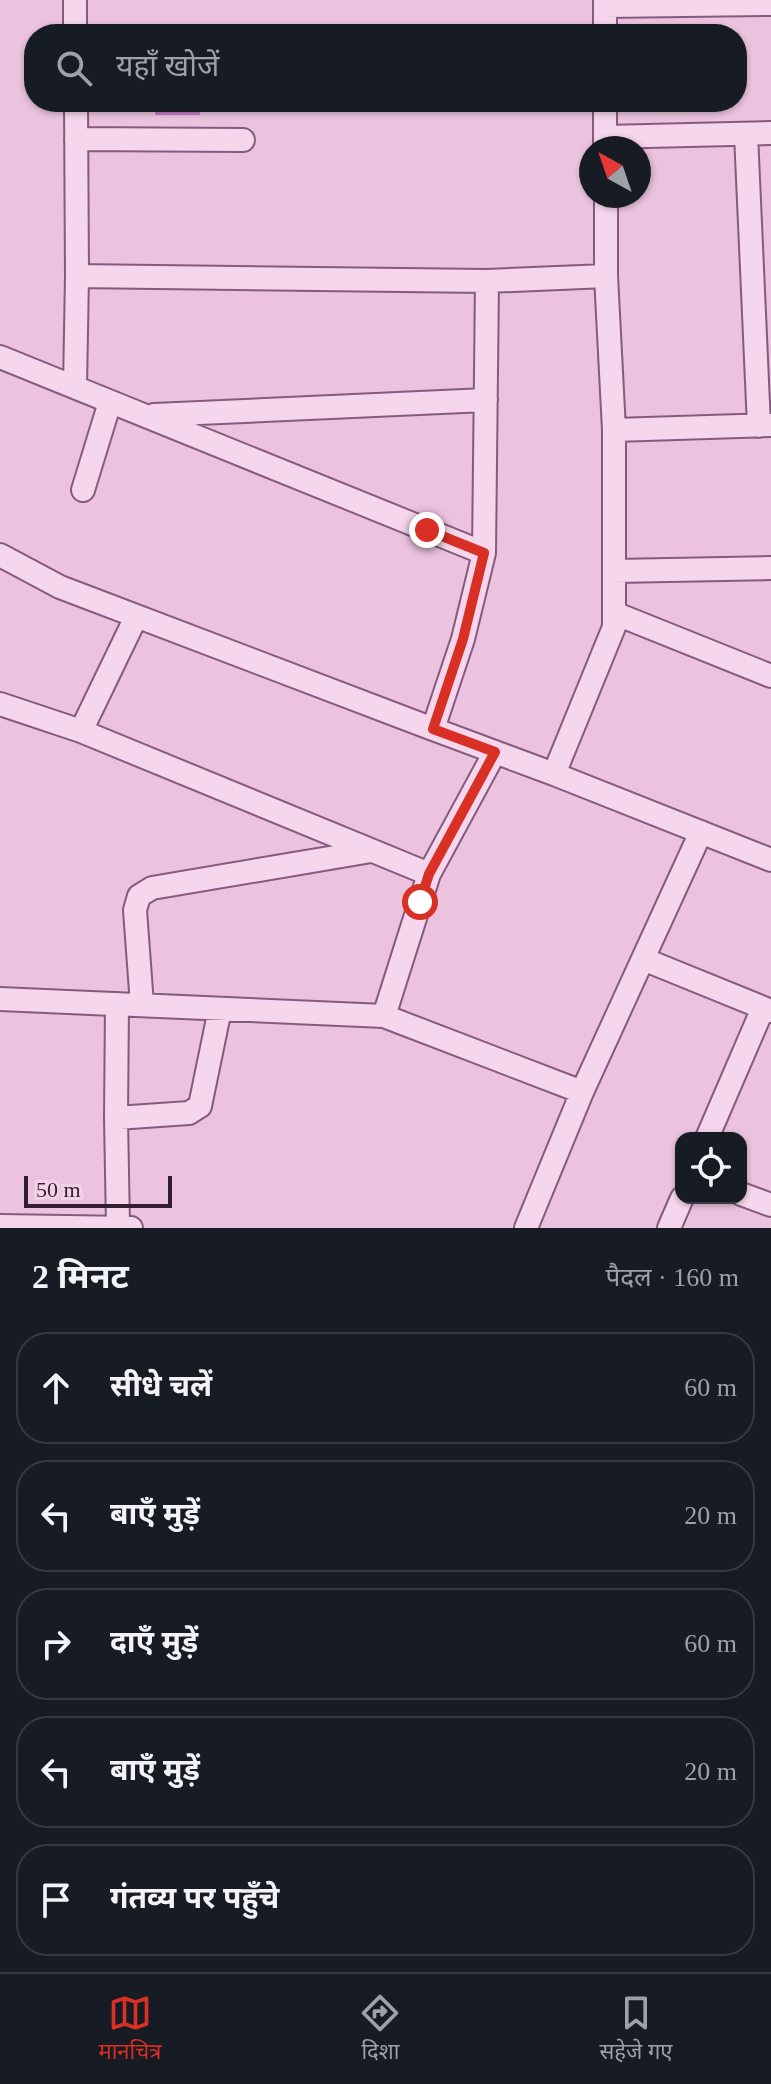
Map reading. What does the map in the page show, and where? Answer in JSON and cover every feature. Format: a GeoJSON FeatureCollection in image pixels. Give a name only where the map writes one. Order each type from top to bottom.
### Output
{"type":"FeatureCollection","features":[{"type":"Feature","properties":{"kind":"street"},"geometry":{"type":"LineString","coordinates":[[75,0],[75,24]]}},
{"type":"Feature","properties":{"kind":"street"},"geometry":{"type":"LineString","coordinates":[[605,24],[605,3],[771,4]]}},
{"type":"Feature","properties":{"kind":"street"},"geometry":{"type":"LineString","coordinates":[[75,387],[76,112]]}},
{"type":"Feature","properties":{"kind":"street"},"geometry":{"type":"LineString","coordinates":[[605,112],[605,136]]}},
{"type":"Feature","properties":{"kind":"street"},"geometry":{"type":"LineString","coordinates":[[651,139],[771,133]]}},
{"type":"Feature","properties":{"kind":"street"},"geometry":{"type":"LineString","coordinates":[[614,430],[765,425],[762,289],[746,134]]}},
{"type":"Feature","properties":{"kind":"street"},"geometry":{"type":"LineString","coordinates":[[76,139],[243,140]]}},
{"type":"Feature","properties":{"kind":"street"},"geometry":{"type":"LineString","coordinates":[[554,774],[614,627],[614,430],[606,276],[606,208]]}},
{"type":"Feature","properties":{"kind":"street"},"geometry":{"type":"LineString","coordinates":[[77,276],[487,281],[606,276]]}},
{"type":"Feature","properties":{"kind":"street"},"geometry":{"type":"LineString","coordinates":[[433,729],[463,639],[484,553],[487,281]]}},
{"type":"Feature","properties":{"kind":"street"},"geometry":{"type":"LineString","coordinates":[[0,357],[484,553]]}},
{"type":"Feature","properties":{"kind":"street"},"geometry":{"type":"LineString","coordinates":[[144,416],[486,400]]}},
{"type":"Feature","properties":{"kind":"street"},"geometry":{"type":"LineString","coordinates":[[83,490],[110,402]]}},
{"type":"Feature","properties":{"kind":"street"},"geometry":{"type":"LineString","coordinates":[[0,555],[60,587],[554,774],[771,860]]}},
{"type":"Feature","properties":{"kind":"street"},"geometry":{"type":"LineString","coordinates":[[615,571],[771,568]]}},
{"type":"Feature","properties":{"kind":"street"},"geometry":{"type":"LineString","coordinates":[[614,613],[771,676]]}},
{"type":"Feature","properties":{"kind":"street"},"geometry":{"type":"LineString","coordinates":[[81,731],[136,617]]}},
{"type":"Feature","properties":{"kind":"street"},"geometry":{"type":"LineString","coordinates":[[0,704],[81,731],[429,874]]}},
{"type":"Feature","properties":{"kind":"street"},"geometry":{"type":"LineString","coordinates":[[384,1016],[429,874],[495,752]]}},
{"type":"Feature","properties":{"kind":"street"},"geometry":{"type":"LineString","coordinates":[[526,1228],[582,1092],[701,832]]}},
{"type":"Feature","properties":{"kind":"street"},"geometry":{"type":"LineString","coordinates":[[142,1005],[135,910],[139,896],[152,888],[372,851]]}},
{"type":"Feature","properties":{"kind":"street"},"geometry":{"type":"LineString","coordinates":[[643,959],[767,1009],[710,1132]]}},
{"type":"Feature","properties":{"kind":"street"},"geometry":{"type":"LineString","coordinates":[[0,999],[384,1016],[582,1092]]}},
{"type":"Feature","properties":{"kind":"street"},"geometry":{"type":"LineString","coordinates":[[0,1226],[125,1227],[116,1118],[117,1004]]}},
{"type":"Feature","properties":{"kind":"street"},"geometry":{"type":"LineString","coordinates":[[116,1118],[189,1113],[200,1106],[220,1009]]}},
{"type":"Feature","properties":{"kind":"street"},"geometry":{"type":"LineString","coordinates":[[747,1196],[771,1205]]}},
{"type":"Feature","properties":{"kind":"street"},"geometry":{"type":"LineString","coordinates":[[669,1228],[679,1204]]}},
{"type":"Feature","properties":{"kind":"building"},"geometry":{"type":"Polygon","coordinates":[[[155,112],[200,112],[200,115],[155,115],[155,112]]]}},
{"type":"Feature","properties":{"kind":"route"},"geometry":{"type":"LineString","coordinates":[[420,902],[429,874],[495,752],[433,729],[463,639],[484,553],[427,530]]}}]}
